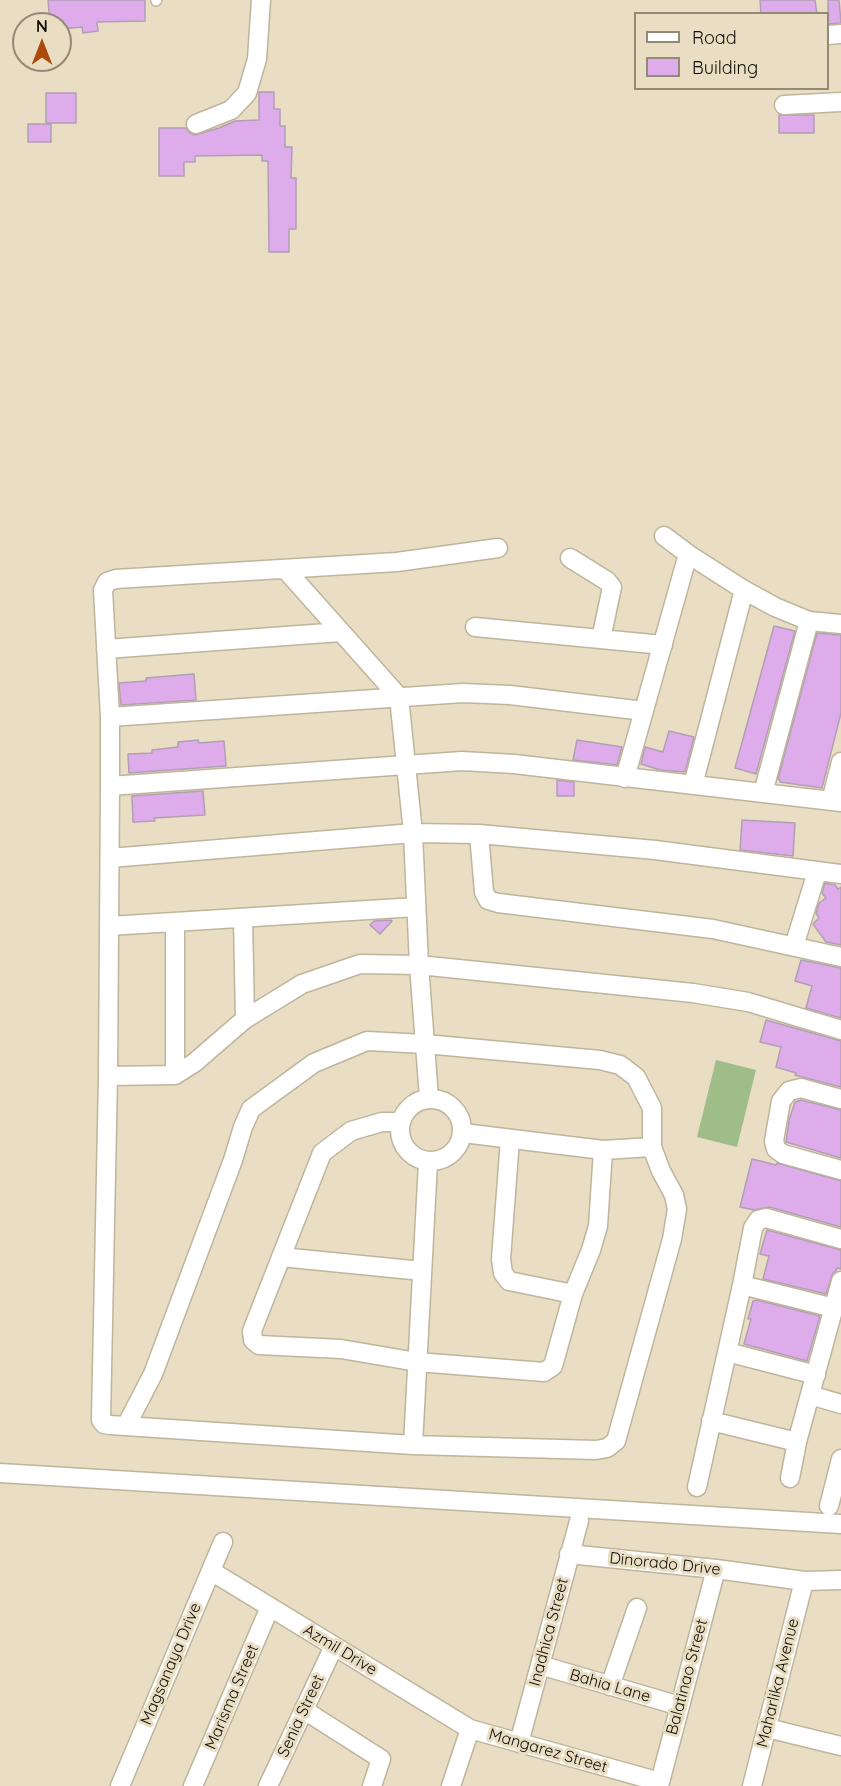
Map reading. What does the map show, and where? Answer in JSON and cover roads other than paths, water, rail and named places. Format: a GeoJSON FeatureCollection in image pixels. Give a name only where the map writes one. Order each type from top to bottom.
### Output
{"type":"FeatureCollection","features":[{"type":"Feature","properties":{"kind":"street"},"geometry":{"type":"LineString","coordinates":[[196,124],[231,110],[247,93],[257,59],[261,0]]}},
{"type":"Feature","properties":{"kind":"street"},"geometry":{"type":"LineString","coordinates":[[784,105],[841,102]]}},
{"type":"Feature","properties":{"kind":"street"},"geometry":{"type":"LineString","coordinates":[[664,536],[744,590],[775,607],[809,621],[841,624]]}},
{"type":"Feature","properties":{"kind":"street"},"geometry":{"type":"LineString","coordinates":[[126,1426],[153,1374],[251,1109],[314,1063],[367,1041],[600,1060],[620,1065],[636,1077],[652,1108],[652,1147],[661,1171],[674,1195],[677,1209],[672,1239],[616,1442],[607,1448],[596,1450],[413,1445],[110,1425],[100,1420],[108,1076],[110,858],[110,717],[103,590],[107,582],[116,579],[397,562],[498,548]]}},
{"type":"Feature","properties":{"kind":"street"},"geometry":{"type":"LineString","coordinates":[[625,778],[688,554]]}},
{"type":"Feature","properties":{"kind":"street"},"geometry":{"type":"LineString","coordinates":[[570,558],[612,586],[601,639]]}},
{"type":"Feature","properties":{"kind":"street"},"geometry":{"type":"LineString","coordinates":[[285,569],[399,698],[413,833],[429,1098]]}},
{"type":"Feature","properties":{"kind":"street"},"geometry":{"type":"LineString","coordinates":[[693,785],[744,590]]}},
{"type":"Feature","properties":{"kind":"street"},"geometry":{"type":"LineString","coordinates":[[763,793],[809,621]]}},
{"type":"Feature","properties":{"kind":"street"},"geometry":{"type":"LineString","coordinates":[[475,627],[663,645]]}},
{"type":"Feature","properties":{"kind":"street"},"geometry":{"type":"LineString","coordinates":[[106,649],[341,632]]}},
{"type":"Feature","properties":{"kind":"street"},"geometry":{"type":"LineString","coordinates":[[110,717],[463,693],[510,695],[644,711]]}},
{"type":"Feature","properties":{"kind":"street"},"geometry":{"type":"LineString","coordinates":[[110,786],[462,761],[514,764],[836,801],[841,762]]}},
{"type":"Feature","properties":{"kind":"street"},"geometry":{"type":"LineString","coordinates":[[110,858],[413,833],[479,834],[655,850],[841,874]]}},
{"type":"Feature","properties":{"kind":"street"},"geometry":{"type":"LineString","coordinates":[[479,834],[484,892],[488,900],[712,929],[841,957]]}},
{"type":"Feature","properties":{"kind":"street"},"geometry":{"type":"LineString","coordinates":[[794,946],[817,872]]}},
{"type":"Feature","properties":{"kind":"street"},"geometry":{"type":"LineString","coordinates":[[109,926],[416,906]]}},
{"type":"Feature","properties":{"kind":"street"},"geometry":{"type":"LineString","coordinates":[[243,918],[244,1019]]}},
{"type":"Feature","properties":{"kind":"street"},"geometry":{"type":"LineString","coordinates":[[175,922],[175,1076]]}},
{"type":"Feature","properties":{"kind":"street"},"geometry":{"type":"LineString","coordinates":[[108,1076],[175,1076],[194,1063],[244,1019],[302,984],[360,964],[420,965],[715,997],[748,1002],[841,1030]]}},
{"type":"Feature","properties":{"kind":"street"},"geometry":{"type":"LineString","coordinates":[[841,1099],[801,1088],[789,1091],[781,1101],[774,1141],[776,1149],[783,1154],[841,1170]]}},
{"type":"Feature","properties":{"kind":"street"},"geometry":{"type":"LineString","coordinates":[[429,1098],[446,1102],[459,1115],[463,1133],[457,1148],[445,1159],[428,1162],[415,1158],[405,1149],[399,1136],[400,1122],[411,1105],[429,1098]]}},
{"type":"Feature","properties":{"kind":"street"},"geometry":{"type":"LineString","coordinates":[[400,1122],[382,1122],[351,1131],[322,1153],[252,1331],[253,1340],[259,1345],[341,1349],[417,1362],[544,1372],[553,1366],[573,1294],[598,1226],[603,1150]]}},
{"type":"Feature","properties":{"kind":"street"},"geometry":{"type":"LineString","coordinates":[[463,1133],[603,1150],[652,1147]]}},
{"type":"Feature","properties":{"kind":"street"},"geometry":{"type":"LineString","coordinates":[[510,1139],[501,1259],[502,1273],[509,1281],[573,1294]]}},
{"type":"Feature","properties":{"kind":"street"},"geometry":{"type":"LineString","coordinates":[[413,1445],[428,1162]]}},
{"type":"Feature","properties":{"kind":"street"},"geometry":{"type":"LineString","coordinates":[[697,1487],[753,1228],[758,1220],[766,1218],[841,1239]]}},
{"type":"Feature","properties":{"kind":"street"},"geometry":{"type":"LineString","coordinates":[[281,1257],[422,1270]]}},
{"type":"Feature","properties":{"kind":"street"},"geometry":{"type":"LineString","coordinates":[[790,1478],[841,1281]]}},
{"type":"Feature","properties":{"kind":"street"},"geometry":{"type":"LineString","coordinates":[[742,1285],[834,1308]]}},
{"type":"Feature","properties":{"kind":"street"},"geometry":{"type":"LineString","coordinates":[[727,1352],[816,1375]]}},
{"type":"Feature","properties":{"kind":"street"},"geometry":{"type":"LineString","coordinates":[[810,1395],[841,1404]]}},
{"type":"Feature","properties":{"kind":"street"},"geometry":{"type":"LineString","coordinates":[[711,1421],[798,1442]]}},
{"type":"Feature","properties":{"kind":"street"},"geometry":{"type":"LineString","coordinates":[[829,1506],[840,1466]]}},
{"type":"Feature","properties":{"kind":"street"},"geometry":{"type":"LineString","coordinates":[[0,1473],[841,1524]]}},
{"type":"Feature","properties":{"kind":"street","name":"Inadhica Street"},"geometry":{"type":"LineString","coordinates":[[519,1743],[579,1521]]}},
{"type":"Feature","properties":{"kind":"street","name":"Magsanaya Drive"},"geometry":{"type":"LineString","coordinates":[[120,1786],[223,1542]]}},
{"type":"Feature","properties":{"kind":"street","name":"Dinorado Drive"},"geometry":{"type":"LineString","coordinates":[[569,1554],[716,1569],[804,1581],[841,1580]]}},
{"type":"Feature","properties":{"kind":"street","name":"Balatinao Street"},"geometry":{"type":"LineString","coordinates":[[659,1784],[716,1569]]}},
{"type":"Feature","properties":{"kind":"street","name":"Azmil Drive"},"geometry":{"type":"LineString","coordinates":[[211,1571],[470,1729]]}},
{"type":"Feature","properties":{"kind":"street","name":"Maharlika Avenue"},"geometry":{"type":"LineString","coordinates":[[752,1786],[804,1581]]}},
{"type":"Feature","properties":{"kind":"street","name":"Marisma Street"},"geometry":{"type":"LineString","coordinates":[[194,1786],[270,1607]]}},
{"type":"Feature","properties":{"kind":"street"},"geometry":{"type":"LineString","coordinates":[[610,1686],[637,1608]]}},
{"type":"Feature","properties":{"kind":"street","name":"Senia Street"},"geometry":{"type":"LineString","coordinates":[[268,1786],[334,1646]]}},
{"type":"Feature","properties":{"kind":"street","name":"Bahia Lane"},"geometry":{"type":"LineString","coordinates":[[540,1665],[680,1706]]}},
{"type":"Feature","properties":{"kind":"street"},"geometry":{"type":"LineString","coordinates":[[304,1710],[381,1759],[372,1786]]}},
{"type":"Feature","properties":{"kind":"street"},"geometry":{"type":"LineString","coordinates":[[767,1728],[840,1740]]}},
{"type":"Feature","properties":{"kind":"street"},"geometry":{"type":"LineString","coordinates":[[451,1786],[470,1729]]}},
{"type":"Feature","properties":{"kind":"street","name":"Mangarez Street"},"geometry":{"type":"LineString","coordinates":[[470,1729],[659,1784]]}}]}
